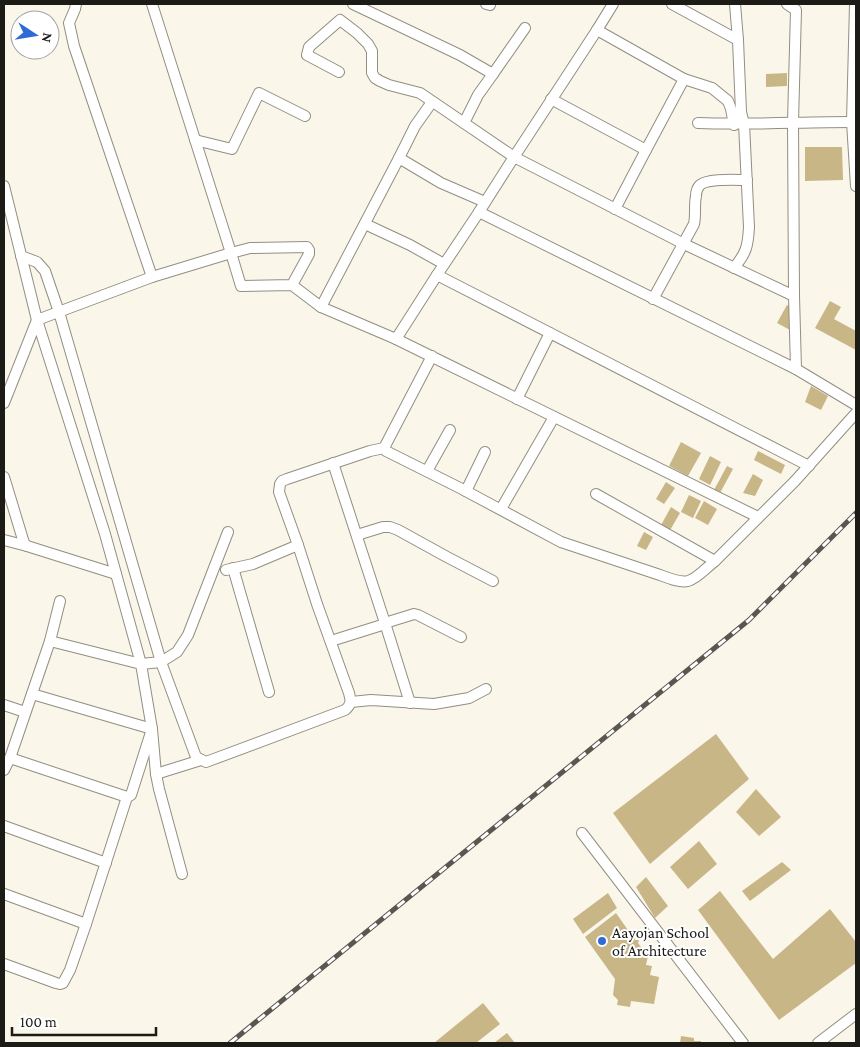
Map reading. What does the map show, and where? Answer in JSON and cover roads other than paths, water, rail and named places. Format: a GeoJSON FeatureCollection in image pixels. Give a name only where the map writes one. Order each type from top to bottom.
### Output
{"type":"FeatureCollection","features":[{"type":"Feature","properties":{"kind":"street"},"geometry":{"type":"LineString","coordinates":[[76,4],[69,23],[74,46],[152,277]]}},
{"type":"Feature","properties":{"kind":"street"},"geometry":{"type":"LineString","coordinates":[[152,4],[241,286],[292,285],[322,306],[432,356],[758,518]]}},
{"type":"Feature","properties":{"kind":"street"},"geometry":{"type":"LineString","coordinates":[[354,4],[460,55],[493,74]]}},
{"type":"Feature","properties":{"kind":"street"},"geometry":{"type":"LineString","coordinates":[[396,339],[612,4]]}},
{"type":"Feature","properties":{"kind":"street"},"geometry":{"type":"LineString","coordinates":[[672,4],[738,40]]}},
{"type":"Feature","properties":{"kind":"street"},"geometry":{"type":"LineString","coordinates":[[734,4],[738,40],[741,112],[739,124],[747,180],[749,227],[749,242],[744,255],[734,268]]}},
{"type":"Feature","properties":{"kind":"street"},"geometry":{"type":"LineString","coordinates":[[787,4],[796,10],[793,122],[796,370]]}},
{"type":"Feature","properties":{"kind":"street"},"geometry":{"type":"LineString","coordinates":[[855,4],[852,122],[856,186]]}},
{"type":"Feature","properties":{"kind":"street"},"geometry":{"type":"LineString","coordinates":[[339,72],[308,55],[307,52],[309,47],[340,20],[368,44],[372,51],[372,73],[375,78],[390,85],[420,93],[514,157],[684,244],[794,296]]}},
{"type":"Feature","properties":{"kind":"street"},"geometry":{"type":"LineString","coordinates":[[464,123],[478,94],[525,28]]}},
{"type":"Feature","properties":{"kind":"street"},"geometry":{"type":"LineString","coordinates":[[597,30],[684,79],[712,88],[728,101],[739,124]]}},
{"type":"Feature","properties":{"kind":"street"},"geometry":{"type":"LineString","coordinates":[[615,209],[684,79]]}},
{"type":"Feature","properties":{"kind":"street"},"geometry":{"type":"LineString","coordinates":[[195,140],[232,149],[259,93],[305,116]]}},
{"type":"Feature","properties":{"kind":"street"},"geometry":{"type":"LineString","coordinates":[[551,99],[646,150]]}},
{"type":"Feature","properties":{"kind":"street"},"geometry":{"type":"LineString","coordinates":[[322,306],[414,126],[432,102]]}},
{"type":"Feature","properties":{"kind":"street"},"geometry":{"type":"LineString","coordinates":[[698,123],[852,122]]}},
{"type":"Feature","properties":{"kind":"street"},"geometry":{"type":"LineString","coordinates":[[399,158],[442,183],[485,202]]}},
{"type":"Feature","properties":{"kind":"street"},"geometry":{"type":"LineString","coordinates":[[653,299],[694,224],[696,217],[695,199],[701,184],[710,181],[747,180]]}},
{"type":"Feature","properties":{"kind":"street"},"geometry":{"type":"LineString","coordinates":[[4,186],[8,218],[21,256],[37,320],[102,524],[141,664],[152,729],[156,774],[182,874]]}},
{"type":"Feature","properties":{"kind":"street"},"geometry":{"type":"LineString","coordinates":[[479,212],[796,370],[856,405]]}},
{"type":"Feature","properties":{"kind":"street"},"geometry":{"type":"LineString","coordinates":[[365,224],[410,245],[444,264]]}},
{"type":"Feature","properties":{"kind":"street"},"geometry":{"type":"LineString","coordinates":[[4,403],[37,320],[152,277],[231,252],[250,248],[306,247],[310,250],[292,285]]}},
{"type":"Feature","properties":{"kind":"street"},"geometry":{"type":"LineString","coordinates":[[21,256],[37,262],[45,271],[59,312],[161,662],[196,757],[206,762],[345,710],[350,706],[351,702],[331,641],[279,492],[280,484],[286,479],[384,448]]}},
{"type":"Feature","properties":{"kind":"street"},"geometry":{"type":"LineString","coordinates":[[437,275],[809,466]]}},
{"type":"Feature","properties":{"kind":"street"},"geometry":{"type":"LineString","coordinates":[[517,399],[550,333]]}},
{"type":"Feature","properties":{"kind":"street"},"geometry":{"type":"LineString","coordinates":[[384,448],[432,356]]}},
{"type":"Feature","properties":{"kind":"street"},"geometry":{"type":"LineString","coordinates":[[384,448],[386,451],[501,509],[561,542],[660,575],[686,581],[695,578],[758,518],[809,466],[856,413]]}},
{"type":"Feature","properties":{"kind":"street"},"geometry":{"type":"LineString","coordinates":[[501,509],[554,417]]}},
{"type":"Feature","properties":{"kind":"street"},"geometry":{"type":"LineString","coordinates":[[427,471],[450,430]]}},
{"type":"Feature","properties":{"kind":"street"},"geometry":{"type":"LineString","coordinates":[[466,491],[485,452]]}},
{"type":"Feature","properties":{"kind":"street"},"geometry":{"type":"LineString","coordinates":[[333,463],[386,623],[410,703]]}},
{"type":"Feature","properties":{"kind":"street"},"geometry":{"type":"LineString","coordinates":[[4,477],[24,543],[27,546]]}},
{"type":"Feature","properties":{"kind":"street"},"geometry":{"type":"LineString","coordinates":[[596,494],[714,561]]}},
{"type":"Feature","properties":{"kind":"street"},"geometry":{"type":"LineString","coordinates":[[357,535],[383,527],[390,527],[493,581]]}},
{"type":"Feature","properties":{"kind":"street"},"geometry":{"type":"LineString","coordinates":[[50,641],[141,664],[161,662],[177,652],[188,635],[228,532]]}},
{"type":"Feature","properties":{"kind":"street"},"geometry":{"type":"LineString","coordinates":[[4,540],[116,574]]}},
{"type":"Feature","properties":{"kind":"street"},"geometry":{"type":"LineString","coordinates":[[269,692],[229,569],[253,564],[298,545]]}},
{"type":"Feature","properties":{"kind":"street"},"geometry":{"type":"LineString","coordinates":[[4,770],[10,758],[50,641],[60,601]]}},
{"type":"Feature","properties":{"kind":"street"},"geometry":{"type":"LineString","coordinates":[[331,641],[414,614],[461,637]]}},
{"type":"Feature","properties":{"kind":"street"},"geometry":{"type":"LineString","coordinates":[[351,702],[371,700],[434,704],[469,698],[486,689]]}},
{"type":"Feature","properties":{"kind":"street"},"geometry":{"type":"LineString","coordinates":[[32,694],[152,729]]}},
{"type":"Feature","properties":{"kind":"street"},"geometry":{"type":"LineString","coordinates":[[4,705],[25,712]]}},
{"type":"Feature","properties":{"kind":"street"},"geometry":{"type":"LineString","coordinates":[[4,964],[56,983],[63,983],[70,970],[127,797],[131,795],[152,729]]}},
{"type":"Feature","properties":{"kind":"street"},"geometry":{"type":"LineString","coordinates":[[10,758],[127,797]]}},
{"type":"Feature","properties":{"kind":"street"},"geometry":{"type":"LineString","coordinates":[[156,774],[202,760]]}},
{"type":"Feature","properties":{"kind":"street"},"geometry":{"type":"LineString","coordinates":[[4,826],[106,862]]}},
{"type":"Feature","properties":{"kind":"street"},"geometry":{"type":"LineString","coordinates":[[582,833],[743,1043]]}},
{"type":"Feature","properties":{"kind":"street"},"geometry":{"type":"LineString","coordinates":[[4,894],[86,924]]}},
{"type":"Feature","properties":{"kind":"street"},"geometry":{"type":"LineString","coordinates":[[818,1043],[856,1014]]}},
{"type":"Feature","properties":{"kind":"railway"},"geometry":{"type":"LineString","coordinates":[[230,1043],[749,620],[856,513]]}},
{"type":"Feature","properties":{"kind":"place","name":"Aayojan School of Architecture"},"geometry":{"type":"Point","coordinates":[602,941]}}]}
